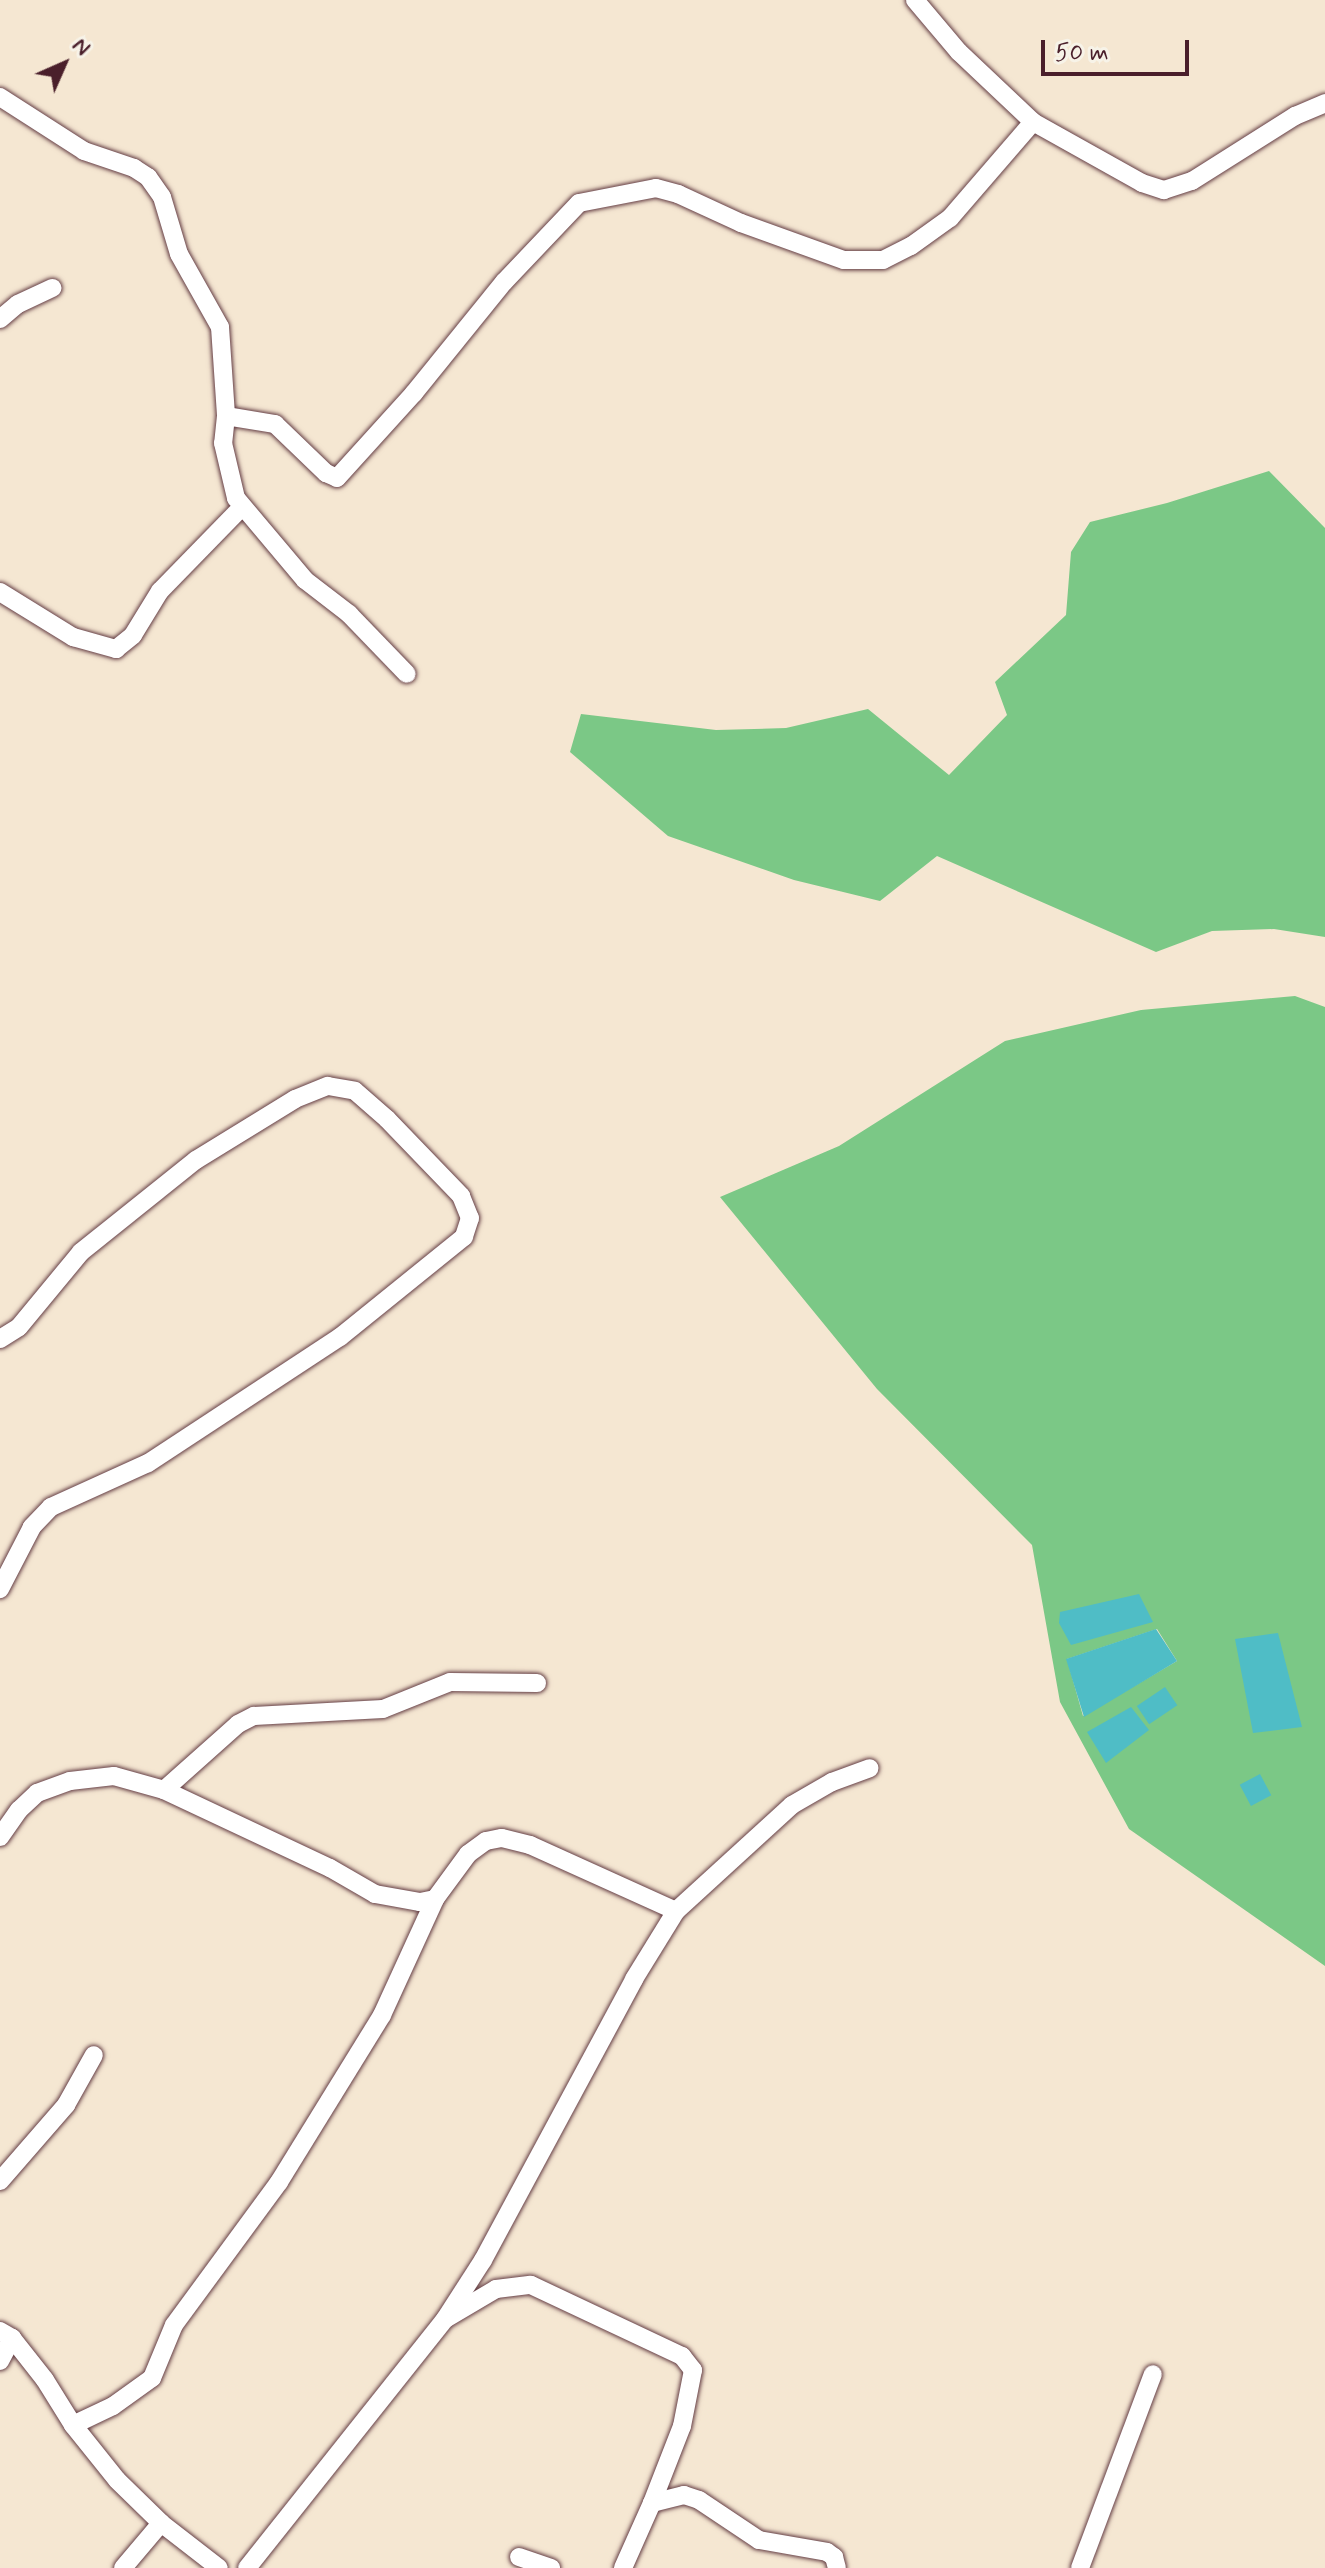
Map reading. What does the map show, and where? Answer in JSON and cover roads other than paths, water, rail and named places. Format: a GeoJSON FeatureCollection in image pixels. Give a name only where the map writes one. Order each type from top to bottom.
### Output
{"type":"FeatureCollection","features":[{"type":"Feature","properties":{"kind":"street"},"geometry":{"type":"LineString","coordinates":[[915,0],[959,52],[1033,122],[1142,183],[1164,190],[1192,181],[1295,116],[1325,103]]}},
{"type":"Feature","properties":{"kind":"street"},"geometry":{"type":"LineString","coordinates":[[0,97],[84,151],[134,168],[148,177],[162,197],[179,254],[220,327],[226,416],[223,443],[236,498],[278,544],[305,580],[349,614],[407,674]]}},
{"type":"Feature","properties":{"kind":"street"},"geometry":{"type":"LineString","coordinates":[[226,416],[275,424],[326,473],[337,478],[414,393],[504,282],[579,203],[656,188],[844,260],[883,260],[911,246],[950,218],[1033,122]]}},
{"type":"Feature","properties":{"kind":"street"},"geometry":{"type":"LineString","coordinates":[[0,319],[18,304],[53,288]]}},
{"type":"Feature","properties":{"kind":"street"},"geometry":{"type":"LineString","coordinates":[[0,592],[73,637],[116,649],[133,635],[160,591],[242,507]]}},
{"type":"Feature","properties":{"kind":"street"},"geometry":{"type":"LineString","coordinates":[[0,1339],[19,1327],[81,1252],[196,1160],[295,1099],[328,1086],[355,1091],[387,1119],[461,1196],[470,1218],[464,1237],[340,1337],[243,1404],[148,1463],[51,1507],[32,1527],[0,1589]]}},
{"type":"Feature","properties":{"kind":"street"},"geometry":{"type":"LineString","coordinates":[[164,1790],[238,1724],[254,1716],[383,1709],[450,1682],[537,1683]]}},
{"type":"Feature","properties":{"kind":"street"},"geometry":{"type":"LineString","coordinates":[[247,2568],[445,2319],[483,2260],[634,1979],[676,1911],[792,1805],[832,1782],[870,1768]]}},
{"type":"Feature","properties":{"kind":"street"},"geometry":{"type":"LineString","coordinates":[[0,1837],[19,1810],[37,1793],[70,1781],[114,1776],[164,1790],[330,1868],[375,1894],[420,1902],[435,1899]]}},
{"type":"Feature","properties":{"kind":"street"},"geometry":{"type":"LineString","coordinates":[[73,2425],[113,2406],[152,2378],[174,2325],[279,2182],[358,2056],[382,2015],[435,1899],[468,1854],[486,1841],[502,1838],[530,1845],[676,1911]]}},
{"type":"Feature","properties":{"kind":"street"},"geometry":{"type":"LineString","coordinates":[[0,2181],[66,2105],[94,2055]]}},
{"type":"Feature","properties":{"kind":"street"},"geometry":{"type":"LineString","coordinates":[[445,2319],[496,2289],[531,2285],[682,2356],[693,2370],[682,2426],[623,2568]]}},
{"type":"Feature","properties":{"kind":"street"},"geometry":{"type":"LineString","coordinates":[[6,2335],[45,2380],[73,2425],[117,2480],[161,2523],[219,2568]]}},
{"type":"Feature","properties":{"kind":"street"},"geometry":{"type":"LineString","coordinates":[[0,2361],[6,2335]]}},
{"type":"Feature","properties":{"kind":"street"},"geometry":{"type":"LineString","coordinates":[[1080,2568],[1153,2374]]}},
{"type":"Feature","properties":{"kind":"street"},"geometry":{"type":"LineString","coordinates":[[652,2503],[684,2495],[699,2500],[759,2540],[827,2552],[834,2557],[837,2568]]}},
{"type":"Feature","properties":{"kind":"street"},"geometry":{"type":"LineString","coordinates":[[123,2568],[161,2523]]}},
{"type":"Feature","properties":{"kind":"street"},"geometry":{"type":"LineString","coordinates":[[519,2557],[551,2568]]}},
{"type":"Feature","properties":{"kind":"water"},"geometry":{"type":"Polygon","coordinates":[[[1139,1594],[1153,1622],[1071,1645],[1059,1623],[1060,1612],[1139,1594]]]}},
{"type":"Feature","properties":{"kind":"water"},"geometry":{"type":"Polygon","coordinates":[[[1156,1629],[1177,1661],[1084,1717],[1066,1659],[1156,1629]]]}},
{"type":"Feature","properties":{"kind":"water"},"geometry":{"type":"Polygon","coordinates":[[[1278,1633],[1302,1727],[1253,1733],[1235,1639],[1278,1633]]]}},
{"type":"Feature","properties":{"kind":"water"},"geometry":{"type":"Polygon","coordinates":[[[1165,1687],[1177,1705],[1149,1724],[1137,1706],[1165,1687]]]}},
{"type":"Feature","properties":{"kind":"water"},"geometry":{"type":"Polygon","coordinates":[[[1131,1707],[1149,1730],[1106,1763],[1087,1732],[1131,1707]]]}},
{"type":"Feature","properties":{"kind":"water"},"geometry":{"type":"Polygon","coordinates":[[[1260,1774],[1271,1795],[1251,1806],[1240,1785],[1260,1774]]]}}]}
